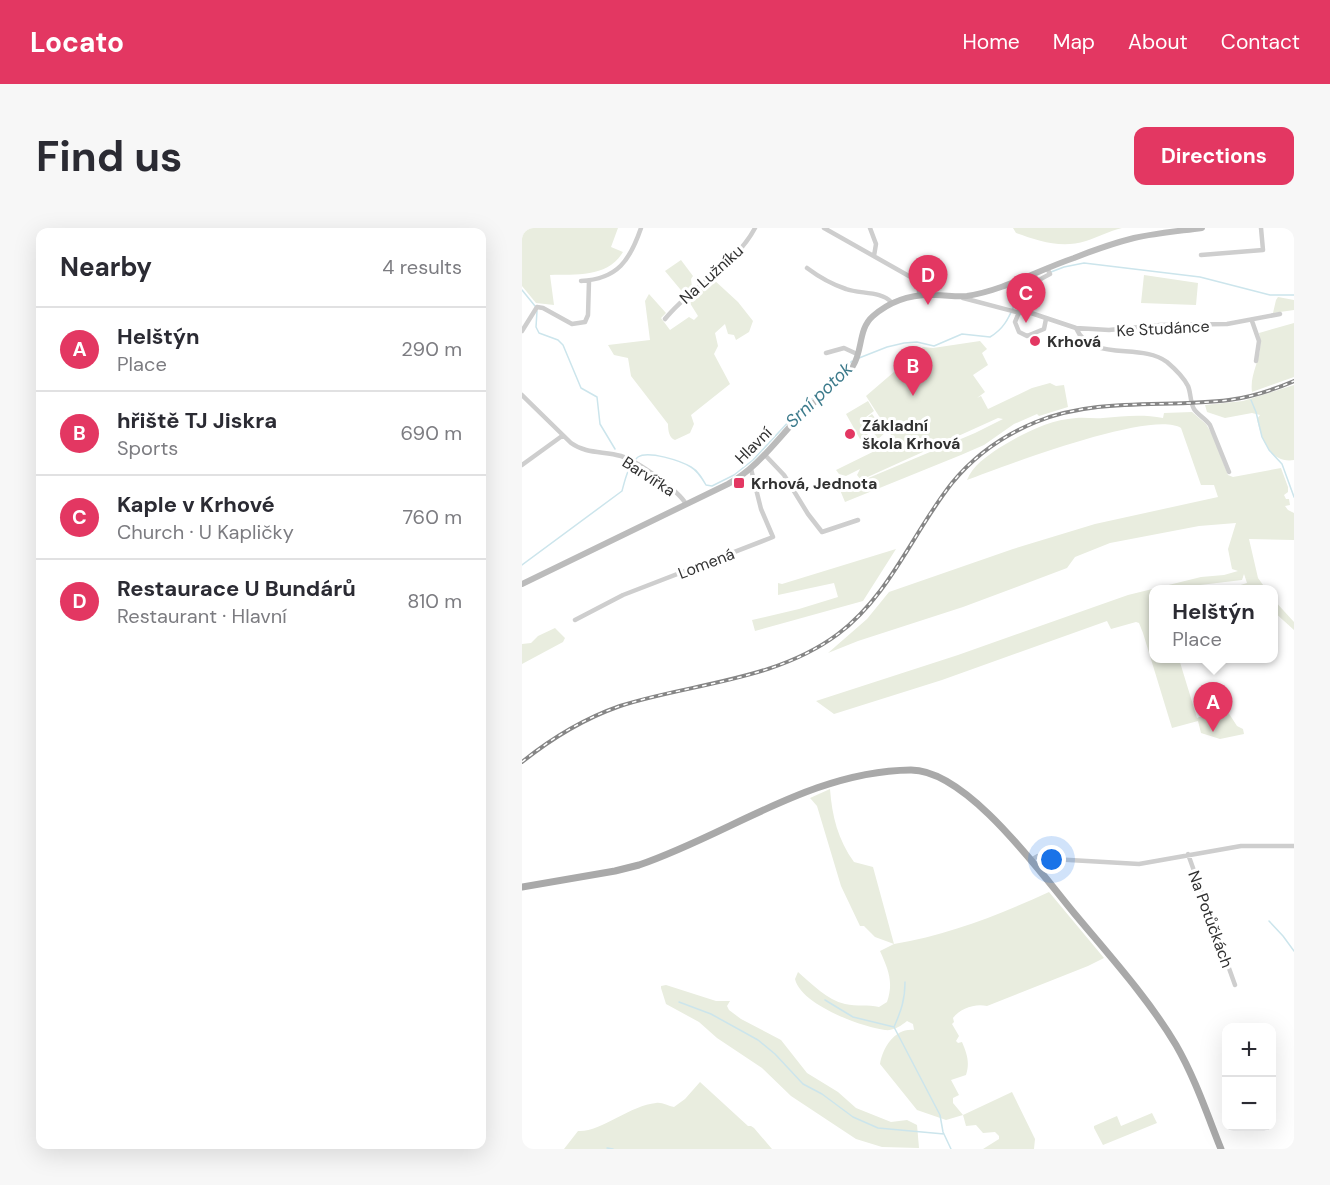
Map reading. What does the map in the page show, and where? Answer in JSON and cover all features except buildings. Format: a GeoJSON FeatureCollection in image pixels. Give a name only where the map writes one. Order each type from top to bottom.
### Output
{"type":"FeatureCollection","features":[{"type":"Feature","properties":{"kind":"main road"},"geometry":{"type":"LineString","coordinates":[[522,887],[633,867],[825,785],[845,779],[905,771],[929,773],[951,785],[991,817],[1031,860],[1115,962],[1168,1034],[1190,1072],[1221,1149]]}},
{"type":"Feature","properties":{"kind":"street"},"geometry":{"type":"LineString","coordinates":[[581,281],[615,272],[624,263],[641,228]]}},
{"type":"Feature","properties":{"kind":"street","name":"Na Lužníku"},"geometry":{"type":"LineString","coordinates":[[665,319],[674,308],[735,255],[747,242],[755,228]]}},
{"type":"Feature","properties":{"kind":"street"},"geometry":{"type":"LineString","coordinates":[[824,228],[916,280],[919,285],[919,296]]}},
{"type":"Feature","properties":{"kind":"street"},"geometry":{"type":"LineString","coordinates":[[870,228],[876,244],[874,256]]}},
{"type":"Feature","properties":{"kind":"street"},"geometry":{"type":"LineString","coordinates":[[826,353],[844,348],[856,358],[865,324],[891,302],[901,298],[935,295],[959,297],[997,289],[1048,271],[1073,258],[1136,238],[1202,228]]}},
{"type":"Feature","properties":{"kind":"street"},"geometry":{"type":"LineString","coordinates":[[1201,255],[1263,250],[1261,228]]}},
{"type":"Feature","properties":{"kind":"street"},"geometry":{"type":"LineString","coordinates":[[807,268],[834,285],[886,297],[891,302]]}},
{"type":"Feature","properties":{"kind":"street"},"geometry":{"type":"LineString","coordinates":[[1046,319],[1042,331],[1023,335],[1015,322],[1015,312],[1028,288],[1048,271]]}},
{"type":"Feature","properties":{"kind":"street"},"geometry":{"type":"LineString","coordinates":[[522,331],[537,307],[572,324],[585,322],[588,315],[589,280]]}},
{"type":"Feature","properties":{"kind":"street","name":"Ke Studánce"},"geometry":{"type":"LineString","coordinates":[[959,297],[1015,312],[1028,312],[1076,328],[1121,330],[1160,325],[1205,326],[1252,321],[1280,314]]}},
{"type":"Feature","properties":{"kind":"street"},"geometry":{"type":"LineString","coordinates":[[1252,321],[1259,341],[1256,360]]}},
{"type":"Feature","properties":{"kind":"street"},"geometry":{"type":"LineString","coordinates":[[1076,328],[1083,340],[1094,346],[1152,355],[1172,367],[1188,386],[1195,411],[1210,425],[1229,472]]}},
{"type":"Feature","properties":{"kind":"street","name":"Hlavní"},"geometry":{"type":"LineString","coordinates":[[522,584],[734,481],[765,455],[798,417],[856,358]]}},
{"type":"Feature","properties":{"kind":"street","name":"Barvířka"},"geometry":{"type":"LineString","coordinates":[[522,395],[562,436],[578,448],[621,456],[633,462],[678,495],[686,504]]}},
{"type":"Feature","properties":{"kind":"street"},"geometry":{"type":"LineString","coordinates":[[522,465],[562,436]]}},
{"type":"Feature","properties":{"kind":"street"},"geometry":{"type":"LineString","coordinates":[[765,455],[784,475],[822,532],[858,520]]}},
{"type":"Feature","properties":{"kind":"street","name":"Lomená"},"geometry":{"type":"LineString","coordinates":[[575,620],[623,595],[773,537],[761,509],[751,469]]}},
{"type":"Feature","properties":{"kind":"street","name":"Na Potůčkách"},"geometry":{"type":"LineString","coordinates":[[1031,860],[1038,856],[1052,859],[1139,864],[1241,846],[1294,846]]}},
{"type":"Feature","properties":{"kind":"street","name":"Na Potůčkách"},"geometry":{"type":"LineString","coordinates":[[1188,854],[1235,985]]}},
{"type":"Feature","properties":{"kind":"shaded area"},"geometry":{"type":"Polygon","coordinates":[[[522,228],[618,228],[611,247],[623,252],[609,266],[591,273],[550,275],[554,305],[536,303],[522,286],[522,228]]]}},
{"type":"Feature","properties":{"kind":"shaded area"},"geometry":{"type":"Polygon","coordinates":[[[1013,228],[1122,228],[1086,241],[1059,244],[1033,239],[1016,233],[1013,228]]]}},
{"type":"Feature","properties":{"kind":"shaded area"},"geometry":{"type":"Polygon","coordinates":[[[681,260],[693,276],[692,287],[685,295],[665,271],[681,260]]]}},
{"type":"Feature","properties":{"kind":"shaded area"},"geometry":{"type":"Polygon","coordinates":[[[1144,275],[1198,283],[1196,305],[1141,303],[1144,275]]]}},
{"type":"Feature","properties":{"kind":"shaded area"},"geometry":{"type":"Polygon","coordinates":[[[713,279],[738,302],[753,321],[749,332],[736,340],[734,335],[728,334],[725,324],[715,333],[718,346],[714,354],[730,384],[691,415],[694,424],[690,433],[675,440],[670,436],[668,424],[631,376],[628,358],[614,355],[608,345],[650,340],[645,301],[649,294],[666,313],[661,318],[670,330],[689,317],[694,320],[698,316],[688,300],[713,279]]]}},
{"type":"Feature","properties":{"kind":"shaded area"},"geometry":{"type":"Polygon","coordinates":[[[1278,297],[1294,300],[1294,310],[1273,313],[1278,297]]]}},
{"type":"Feature","properties":{"kind":"shaded area"},"geometry":{"type":"Polygon","coordinates":[[[1294,323],[1294,377],[1252,392],[1260,349],[1259,333],[1294,323]]]}},
{"type":"Feature","properties":{"kind":"shaded area"},"geometry":{"type":"Polygon","coordinates":[[[980,341],[987,349],[982,353],[988,365],[973,375],[985,392],[977,398],[981,396],[988,409],[1032,388],[1050,383],[1056,386],[1064,385],[1068,407],[1039,416],[1037,414],[1014,424],[984,445],[845,502],[840,490],[1003,419],[998,418],[861,480],[857,475],[860,469],[846,476],[839,474],[836,470],[895,441],[866,396],[923,347],[933,348],[980,341]]]}},
{"type":"Feature","properties":{"kind":"shaded area"},"geometry":{"type":"Polygon","coordinates":[[[1294,385],[1294,460],[1279,458],[1268,448],[1257,419],[1260,415],[1252,413],[1225,418],[1207,412],[1205,405],[1243,401],[1294,385]]]}},
{"type":"Feature","properties":{"kind":"shaded area"},"geometry":{"type":"Polygon","coordinates":[[[868,401],[874,411],[862,420],[870,433],[860,439],[846,414],[868,401]]]}},
{"type":"Feature","properties":{"kind":"shaded area"},"geometry":{"type":"Polygon","coordinates":[[[1192,412],[1206,424],[1228,475],[1233,477],[1281,468],[1288,487],[1288,492],[1284,495],[1286,499],[1289,499],[1290,505],[1285,506],[1294,513],[1294,540],[1249,539],[1258,578],[1263,585],[1240,585],[1247,583],[1244,574],[1242,580],[1200,585],[1169,585],[1238,571],[1232,569],[1228,549],[1236,523],[1199,526],[1110,543],[1075,557],[1067,568],[963,607],[828,653],[867,619],[889,592],[1013,549],[1095,524],[1218,497],[1214,485],[1201,485],[1181,428],[1165,424],[1140,426],[1076,442],[967,480],[976,466],[999,448],[1045,425],[1076,418],[1148,416],[1163,418],[1164,413],[1192,412]]]}},
{"type":"Feature","properties":{"kind":"shaded area"},"geometry":{"type":"Polygon","coordinates":[[[872,414],[886,432],[878,439],[864,420],[872,414]]]}},
{"type":"Feature","properties":{"kind":"shaded area"},"geometry":{"type":"Polygon","coordinates":[[[896,549],[863,601],[755,631],[752,620],[838,597],[834,583],[778,595],[778,583],[782,584],[896,549]]]}},
{"type":"Feature","properties":{"kind":"shaded area"},"geometry":{"type":"Polygon","coordinates":[[[1149,590],[1149,653],[1139,623],[1111,629],[1107,621],[942,680],[834,714],[816,701],[958,655],[1128,595],[1149,590]]]}},
{"type":"Feature","properties":{"kind":"shaded area"},"geometry":{"type":"Polygon","coordinates":[[[1278,604],[1294,622],[1294,630],[1278,616],[1278,604]]]}},
{"type":"Feature","properties":{"kind":"shaded area"},"geometry":{"type":"Polygon","coordinates":[[[555,628],[565,638],[563,642],[522,664],[522,644],[531,643],[538,636],[555,628]]]}},
{"type":"Feature","properties":{"kind":"shaded area"},"geometry":{"type":"Polygon","coordinates":[[[1152,663],[1180,663],[1197,718],[1220,708],[1226,709],[1237,726],[1243,729],[1244,734],[1220,739],[1201,733],[1198,721],[1172,728],[1152,663]]]}},
{"type":"Feature","properties":{"kind":"shaded area"},"geometry":{"type":"Polygon","coordinates":[[[830,789],[832,809],[848,854],[854,862],[873,867],[894,944],[875,937],[864,926],[860,926],[841,886],[817,806],[810,798],[830,789]]]}},
{"type":"Feature","properties":{"kind":"shaded area"},"geometry":{"type":"Polygon","coordinates":[[[1049,892],[1104,958],[987,1006],[968,1007],[956,1014],[952,1024],[959,1036],[956,1041],[962,1042],[968,1066],[966,1075],[951,1080],[959,1095],[953,1098],[953,1103],[963,1115],[946,1120],[917,1110],[880,1064],[891,1040],[901,1032],[914,1030],[913,1024],[907,1021],[897,1028],[885,1030],[848,1019],[808,998],[795,979],[798,972],[820,991],[838,1002],[879,1007],[887,1002],[890,988],[888,970],[880,951],[894,944],[973,923],[1049,892]]]}},
{"type":"Feature","properties":{"kind":"shaded area"},"geometry":{"type":"Polygon","coordinates":[[[666,985],[716,1001],[730,1001],[727,1006],[729,1010],[781,1040],[807,1073],[838,1092],[856,1108],[891,1122],[907,1120],[917,1125],[919,1148],[882,1147],[856,1139],[791,1096],[762,1068],[717,1038],[699,1022],[666,1004],[661,986],[666,985]]]}},
{"type":"Feature","properties":{"kind":"shaded area"},"geometry":{"type":"Polygon","coordinates":[[[700,1082],[748,1126],[754,1128],[772,1149],[564,1149],[578,1131],[596,1128],[636,1108],[658,1103],[674,1107],[685,1099],[700,1082]]]}},
{"type":"Feature","properties":{"kind":"shaded area"},"geometry":{"type":"Polygon","coordinates":[[[1012,1092],[1035,1139],[1034,1149],[983,1149],[999,1139],[999,1136],[995,1132],[983,1133],[976,1125],[966,1126],[963,1115],[1012,1092]]]}},
{"type":"Feature","properties":{"kind":"shaded area"},"geometry":{"type":"Polygon","coordinates":[[[1152,1113],[1157,1123],[1103,1145],[1094,1128],[1117,1116],[1121,1126],[1152,1113]]]}},
{"type":"Feature","properties":{"kind":"waterway","name":"Srní potok"},"geometry":{"type":"LineString","coordinates":[[1051,272],[1084,263],[1200,277],[1270,295],[1294,295]]}},
{"type":"Feature","properties":{"kind":"waterway","name":"Srní potok"},"geometry":{"type":"LineString","coordinates":[[859,358],[904,343],[917,342],[934,346],[962,334],[990,337],[1005,323],[1023,290],[1039,278]]}},
{"type":"Feature","properties":{"kind":"waterway"},"geometry":{"type":"LineString","coordinates":[[522,290],[535,306]]}},
{"type":"Feature","properties":{"kind":"waterway"},"geometry":{"type":"LineString","coordinates":[[537,311],[536,327],[539,333],[558,340],[563,345],[581,388],[597,397],[600,424],[615,449]]}},
{"type":"Feature","properties":{"kind":"waterway","name":"Srní potok"},"geometry":{"type":"LineString","coordinates":[[522,565],[622,491],[629,468],[638,457],[649,455],[680,462],[696,471],[706,485],[712,486],[734,475],[753,460],[792,418],[852,361]]}},
{"type":"Feature","properties":{"kind":"waterway"},"geometry":{"type":"LineString","coordinates":[[1251,400],[1262,437],[1269,450],[1282,464],[1294,497]]}},
{"type":"Feature","properties":{"kind":"waterway"},"geometry":{"type":"LineString","coordinates":[[1269,921],[1294,951]]}},
{"type":"Feature","properties":{"kind":"waterway"},"geometry":{"type":"LineString","coordinates":[[894,1027],[902,1005],[905,982]]}},
{"type":"Feature","properties":{"kind":"waterway"},"geometry":{"type":"LineString","coordinates":[[825,1000],[853,1017],[894,1027],[940,1115],[943,1132],[951,1149]]}},
{"type":"Feature","properties":{"kind":"waterway"},"geometry":{"type":"LineString","coordinates":[[679,1002],[711,1014],[758,1040],[775,1054],[803,1084],[822,1094],[853,1117],[878,1128],[944,1134]]}},
{"type":"Feature","properties":{"kind":"waterway"},"geometry":{"type":"LineString","coordinates":[[607,1148],[613,1149]]}},
{"type":"Feature","properties":{"kind":"railway"},"geometry":{"type":"LineString","coordinates":[[522,762],[568,730],[606,711],[647,698],[760,671],[813,650],[838,634],[856,618],[887,582],[952,483],[990,447],[1024,427],[1059,414],[1083,409],[1229,400],[1262,393],[1294,381]]}},
{"type":"Feature","properties":{"kind":"place","name":"Restaurace U Bundárů"},"geometry":{"type":"Point","coordinates":[928,305]}},
{"type":"Feature","properties":{"kind":"place","name":"Kaple v Krhové"},"geometry":{"type":"Point","coordinates":[1026,323]}},
{"type":"Feature","properties":{"kind":"place","name":"Krhová"},"geometry":{"type":"Point","coordinates":[1035,341]}},
{"type":"Feature","properties":{"kind":"place","name":"hřiště TJ Jiskra"},"geometry":{"type":"Point","coordinates":[913,396]}},
{"type":"Feature","properties":{"kind":"place","name":"Základní škola Krhová"},"geometry":{"type":"Point","coordinates":[850,434]}},
{"type":"Feature","properties":{"kind":"place","name":"Krhová, Jednota"},"geometry":{"type":"Point","coordinates":[739,483]}},
{"type":"Feature","properties":{"kind":"place","name":"Helštýn"},"geometry":{"type":"Point","coordinates":[1213,732]}}]}
